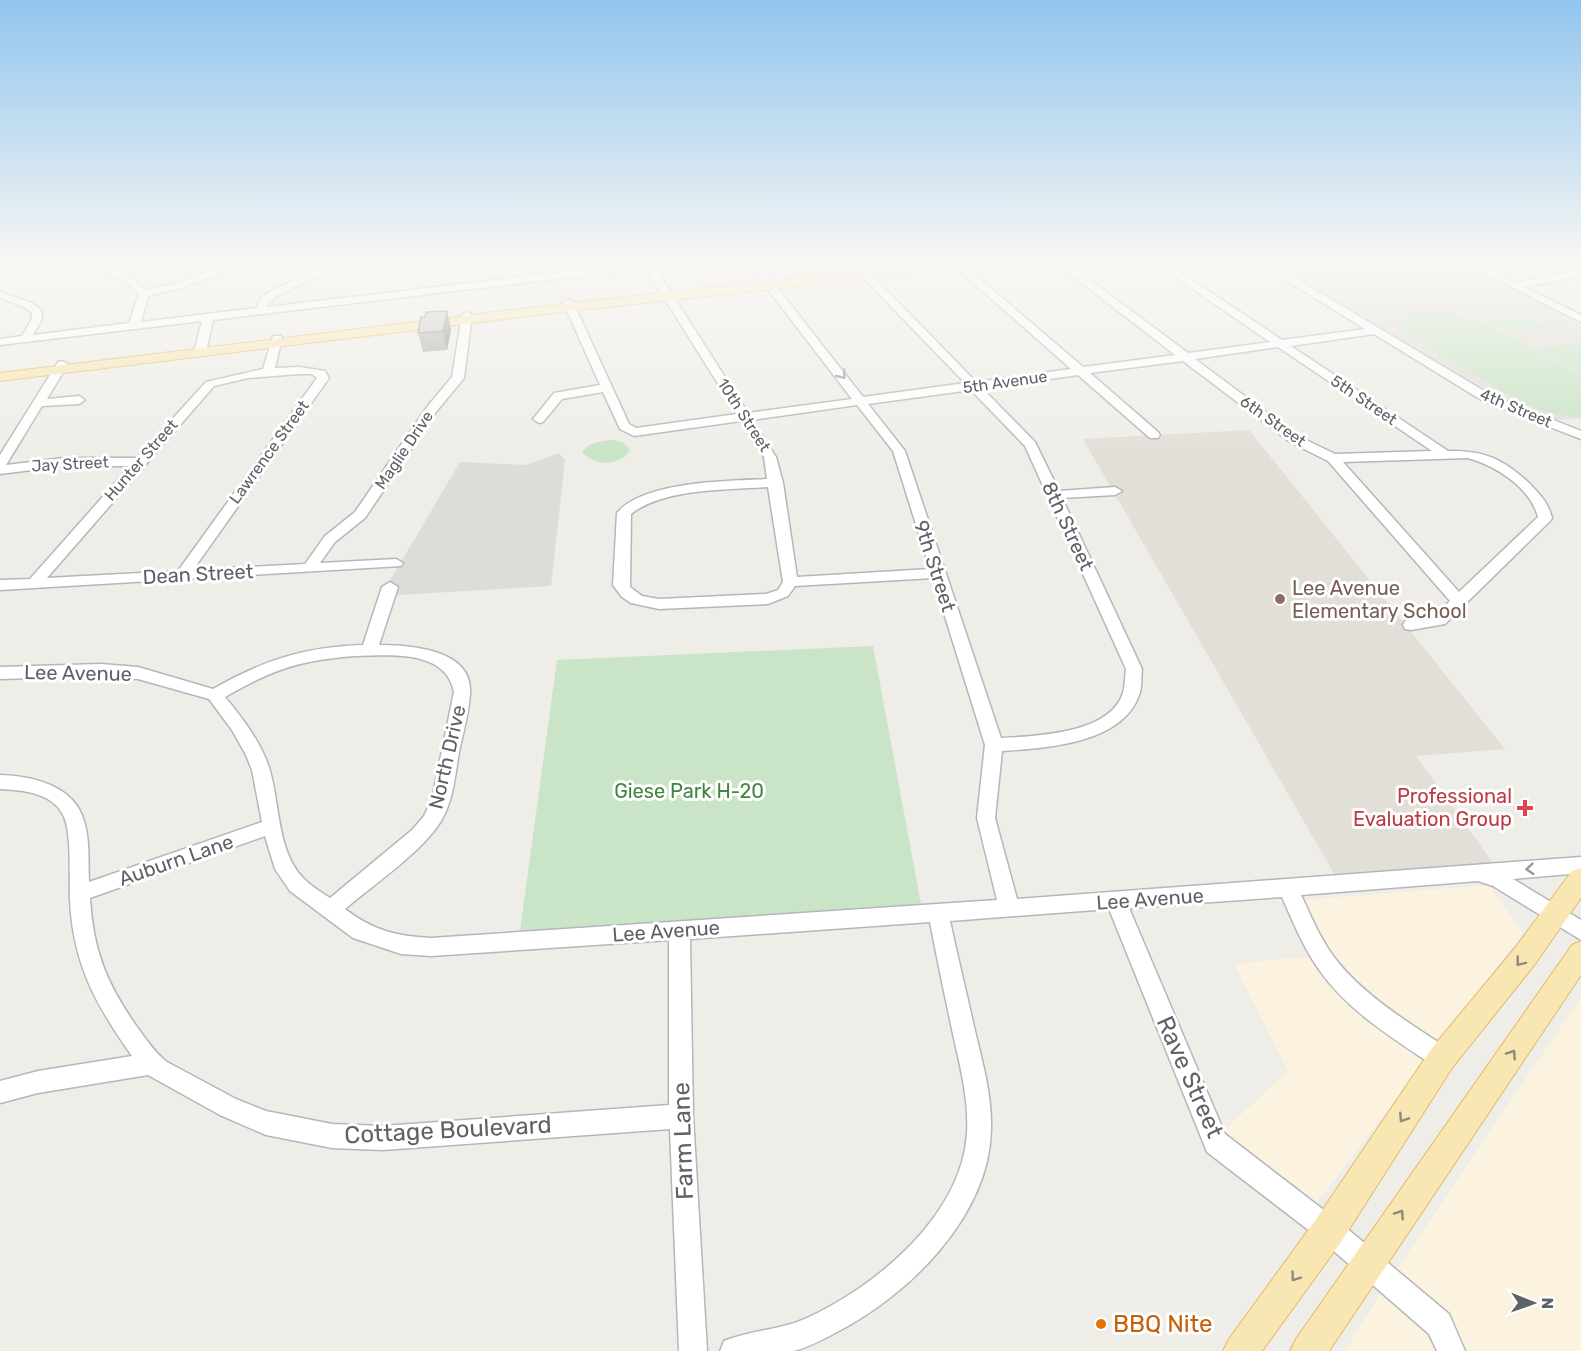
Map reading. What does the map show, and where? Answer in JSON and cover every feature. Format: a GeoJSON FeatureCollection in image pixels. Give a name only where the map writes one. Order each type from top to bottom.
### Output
{"type":"FeatureCollection","features":[{"type":"Feature","properties":{"kind":"main road"},"geometry":{"type":"LineString","coordinates":[[0,377],[60,367],[367,329]]}},
{"type":"Feature","properties":{"kind":"main road"},"geometry":{"type":"LineString","coordinates":[[0,371],[60,367]]}},
{"type":"Feature","properties":{"kind":"main road"},"geometry":{"type":"LineString","coordinates":[[1241,1351],[1329,1230],[1442,1058],[1525,956],[1581,878]]}},
{"type":"Feature","properties":{"kind":"main road"},"geometry":{"type":"LineString","coordinates":[[1312,1345],[1581,953]]}},
{"type":"Feature","properties":{"kind":"street"},"geometry":{"type":"LineString","coordinates":[[26,339],[31,329]]}},
{"type":"Feature","properties":{"kind":"street"},"geometry":{"type":"LineString","coordinates":[[0,342],[109,329]]}},
{"type":"Feature","properties":{"kind":"street"},"geometry":{"type":"LineString","coordinates":[[201,350],[205,329]]}},
{"type":"Feature","properties":{"kind":"street","name":"Maglie Drive"},"geometry":{"type":"LineString","coordinates":[[309,568],[330,539],[360,515],[431,410],[458,378],[465,329]]}},
{"type":"Feature","properties":{"kind":"street"},"geometry":{"type":"LineString","coordinates":[[539,419],[550,410],[554,399],[558,396],[605,388],[579,329]]}},
{"type":"Feature","properties":{"kind":"street","name":"10th Street"},"geometry":{"type":"LineString","coordinates":[[689,329],[770,457],[776,483],[790,582]]}},
{"type":"Feature","properties":{"kind":"street","name":"9th Street"},"geometry":{"type":"LineString","coordinates":[[805,329],[899,451],[994,746],[986,819],[1009,909]]}},
{"type":"Feature","properties":{"kind":"street","name":"8th Street"},"geometry":{"type":"LineString","coordinates":[[918,329],[1031,445],[1129,653],[1134,669],[1135,681],[1127,705],[1104,725],[1078,735],[994,746]]}},
{"type":"Feature","properties":{"kind":"street"},"geometry":{"type":"LineString","coordinates":[[1032,329],[1154,435]]}},
{"type":"Feature","properties":{"kind":"street","name":"6th Street"},"geometry":{"type":"LineString","coordinates":[[1147,329],[1294,439],[1333,458],[1458,601]]}},
{"type":"Feature","properties":{"kind":"street","name":"5th Street"},"geometry":{"type":"LineString","coordinates":[[1258,329],[1443,453]]}},
{"type":"Feature","properties":{"kind":"street","name":"4th Street"},"geometry":{"type":"LineString","coordinates":[[1372,329],[1487,398],[1581,435]]}},
{"type":"Feature","properties":{"kind":"street","name":"5th Avenue"},"geometry":{"type":"LineString","coordinates":[[605,388],[624,426],[634,432],[1375,331]]}},
{"type":"Feature","properties":{"kind":"street"},"geometry":{"type":"LineString","coordinates":[[268,373],[276,340]]}},
{"type":"Feature","properties":{"kind":"street"},"geometry":{"type":"LineString","coordinates":[[0,465],[60,367]]}},
{"type":"Feature","properties":{"kind":"street","name":"Lawrence Street"},"geometry":{"type":"LineString","coordinates":[[182,575],[323,378],[316,370],[268,373]]}},
{"type":"Feature","properties":{"kind":"street","name":"Hunter Street"},"geometry":{"type":"LineString","coordinates":[[34,583],[210,384],[228,378],[268,373]]}},
{"type":"Feature","properties":{"kind":"street"},"geometry":{"type":"LineString","coordinates":[[39,403],[79,400]]}},
{"type":"Feature","properties":{"kind":"street"},"geometry":{"type":"LineString","coordinates":[[1333,458],[1469,454],[1492,461],[1507,470],[1541,503],[1545,518],[1439,620],[1411,625]]}},
{"type":"Feature","properties":{"kind":"street","name":"Jay Street"},"geometry":{"type":"LineString","coordinates":[[0,470],[64,462],[139,462]]}},
{"type":"Feature","properties":{"kind":"street"},"geometry":{"type":"LineString","coordinates":[[776,483],[734,485],[654,496],[630,506],[624,513],[621,585],[632,598],[659,604],[768,599],[783,593],[790,582],[937,573]]}},
{"type":"Feature","properties":{"kind":"street"},"geometry":{"type":"LineString","coordinates":[[1053,495],[1115,491]]}},
{"type":"Feature","properties":{"kind":"street","name":"Dean Street"},"geometry":{"type":"LineString","coordinates":[[0,585],[396,563]]}},
{"type":"Feature","properties":{"kind":"street"},"geometry":{"type":"LineString","coordinates":[[369,650],[390,587]]}},
{"type":"Feature","properties":{"kind":"street","name":"North Drive"},"geometry":{"type":"LineString","coordinates":[[215,695],[250,675],[278,663],[307,656],[369,650],[410,651],[435,657],[454,670],[461,682],[462,692],[441,799],[432,820],[419,835],[331,909]]}},
{"type":"Feature","properties":{"kind":"street","name":"Lee Avenue"},"geometry":{"type":"LineString","coordinates":[[0,673],[101,669],[138,674],[215,695],[239,726],[255,755],[277,850],[285,869],[297,885],[360,932],[372,938],[411,946],[431,947],[1116,902],[1581,865]]}},
{"type":"Feature","properties":{"kind":"street","name":"Cottage Boulevard"},"geometry":{"type":"LineString","coordinates":[[0,782],[36,786],[58,796],[72,814],[77,831],[83,933],[92,965],[107,1002],[151,1064],[228,1107],[266,1123],[332,1136],[384,1138],[681,1116]]}},
{"type":"Feature","properties":{"kind":"street","name":"Auburn Lane"},"geometry":{"type":"LineString","coordinates":[[81,893],[272,826]]}},
{"type":"Feature","properties":{"kind":"street","name":"Lee Avenue"},"geometry":{"type":"LineString","coordinates":[[1479,873],[1499,880],[1581,931]]}},
{"type":"Feature","properties":{"kind":"street"},"geometry":{"type":"LineString","coordinates":[[1287,889],[1327,965],[1342,983],[1397,1027],[1442,1058]]}},
{"type":"Feature","properties":{"kind":"street","name":"Rave Street"},"geometry":{"type":"LineString","coordinates":[[1116,902],[1216,1143],[1329,1230],[1439,1324],[1451,1351]]}},
{"type":"Feature","properties":{"kind":"street"},"geometry":{"type":"LineString","coordinates":[[734,1351],[784,1341],[825,1325],[855,1308],[910,1264],[932,1241],[953,1211],[975,1159],[979,1130],[978,1109],[976,1086],[938,914]]}},
{"type":"Feature","properties":{"kind":"street","name":"Farm Lane"},"geometry":{"type":"LineString","coordinates":[[679,930],[681,1116],[693,1351]]}},
{"type":"Feature","properties":{"kind":"street"},"geometry":{"type":"LineString","coordinates":[[0,1092],[38,1082],[151,1064]]}},
{"type":"Feature","properties":{"kind":"shaded area"},"geometry":{"type":"Polygon","coordinates":[[[1384,329],[1581,329],[1581,419],[1548,420],[1514,406],[1384,329]]]}},
{"type":"Feature","properties":{"kind":"shaded area","name":"Lee Avenue Elementary School"},"geometry":{"type":"Polygon","coordinates":[[[1249,430],[1505,749],[1416,756],[1493,863],[1336,877],[1083,439],[1249,430]]]}},
{"type":"Feature","properties":{"kind":"shaded area"},"geometry":{"type":"Polygon","coordinates":[[[559,453],[565,460],[551,586],[381,596],[460,462],[526,465],[559,453]]]}},
{"type":"Feature","properties":{"kind":"shaded area"},"geometry":{"type":"Polygon","coordinates":[[[1489,885],[1523,933],[1312,1209],[1219,1135],[1288,1071],[1234,964],[1331,954],[1303,900],[1489,885]]]}},
{"type":"Feature","properties":{"kind":"shaded area"},"geometry":{"type":"Polygon","coordinates":[[[1581,997],[1581,1351],[1345,1351],[1383,1290],[1581,997]]]}},
{"type":"Feature","properties":{"kind":"green space"},"geometry":{"type":"Polygon","coordinates":[[[1400,329],[1496,329],[1505,333],[1581,376],[1581,417],[1551,413],[1520,402],[1400,329]]]}},
{"type":"Feature","properties":{"kind":"green space"},"geometry":{"type":"Polygon","coordinates":[[[1508,329],[1531,329],[1513,332],[1508,329]]]}},
{"type":"Feature","properties":{"kind":"green space"},"geometry":{"type":"Polygon","coordinates":[[[1581,343],[1581,373],[1536,349],[1581,343]]]}},
{"type":"Feature","properties":{"kind":"green space"},"geometry":{"type":"Polygon","coordinates":[[[610,440],[626,445],[630,450],[626,456],[607,463],[593,460],[582,452],[591,444],[610,440]]]}},
{"type":"Feature","properties":{"kind":"green space","name":"Giese Park H-20"},"geometry":{"type":"Polygon","coordinates":[[[873,646],[923,915],[519,938],[557,660],[873,646]]]}},
{"type":"Feature","properties":{"kind":"building"},"geometry":{"type":"Polygon","coordinates":[[[419,329],[443,329],[443,331],[418,333],[419,329]]]}},
{"type":"Feature","properties":{"kind":"place","name":"Lee Avenue Elementary School"},"geometry":{"type":"Point","coordinates":[1280,599]}},
{"type":"Feature","properties":{"kind":"place","name":"Professional Evaluation Group"},"geometry":{"type":"Point","coordinates":[1525,808]}},
{"type":"Feature","properties":{"kind":"place","name":"BBQ Nite"},"geometry":{"type":"Point","coordinates":[1101,1324]}}]}
